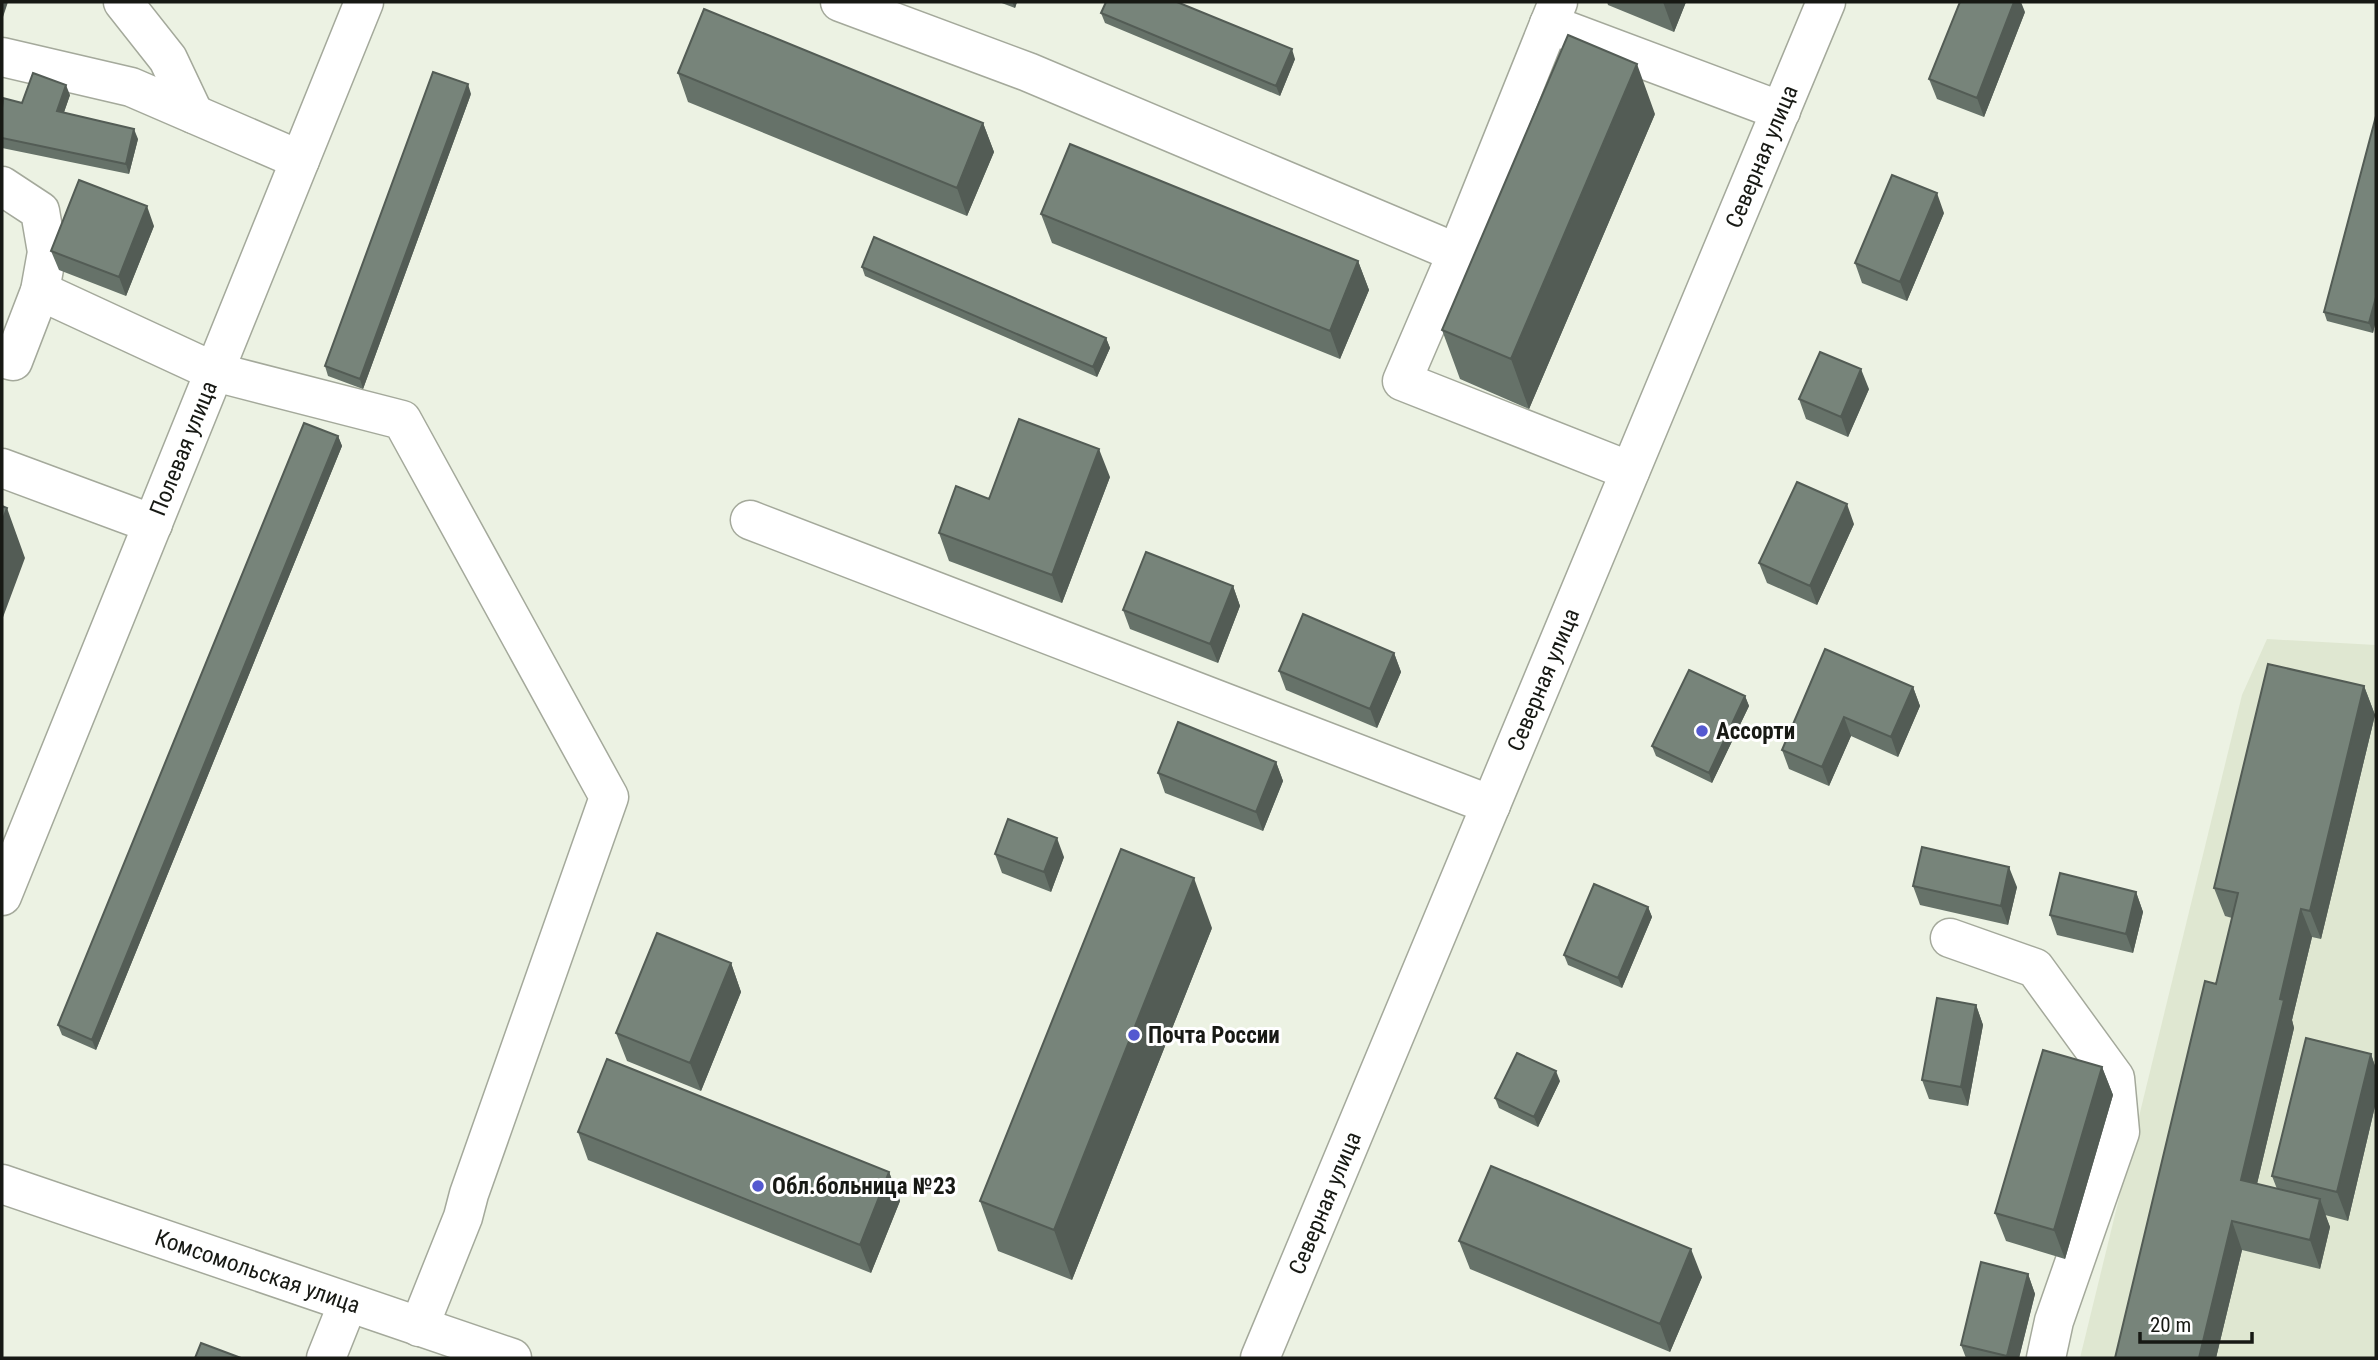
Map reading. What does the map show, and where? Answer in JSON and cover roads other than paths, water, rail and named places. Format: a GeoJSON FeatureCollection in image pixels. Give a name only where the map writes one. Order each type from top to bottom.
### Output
{"type":"FeatureCollection","features":[{"type":"Feature","properties":{"kind":"street"},"geometry":{"type":"LineString","coordinates":[[123,2],[169,59],[194,114]]}},
{"type":"Feature","properties":{"kind":"street","name":"Полевая улица"},"geometry":{"type":"LineString","coordinates":[[2,896],[365,2]]}},
{"type":"Feature","properties":{"kind":"street","name":"Северная улица"},"geometry":{"type":"LineString","coordinates":[[1260,1358],[1826,2]]}},
{"type":"Feature","properties":{"kind":"street"},"geometry":{"type":"LineString","coordinates":[[854,4],[1028,72],[1457,253]]}},
{"type":"Feature","properties":{"kind":"street"},"geometry":{"type":"LineString","coordinates":[[1630,471],[1402,381],[1457,253],[1553,13],[1781,111]]}},
{"type":"Feature","properties":{"kind":"street"},"geometry":{"type":"LineString","coordinates":[[2,57],[131,87],[300,160]]}},
{"type":"Feature","properties":{"kind":"street"},"geometry":{"type":"LineString","coordinates":[[2,186],[40,211],[47,252],[40,292],[13,361],[2,358]]}},
{"type":"Feature","properties":{"kind":"street"},"geometry":{"type":"LineString","coordinates":[[40,292],[215,372],[402,420],[609,797],[463,1217],[419,1327]]}},
{"type":"Feature","properties":{"kind":"street"},"geometry":{"type":"LineString","coordinates":[[2,468],[153,524]]}},
{"type":"Feature","properties":{"kind":"street"},"geometry":{"type":"LineString","coordinates":[[750,520],[1491,805]]}},
{"type":"Feature","properties":{"kind":"street"},"geometry":{"type":"LineString","coordinates":[[1950,939],[2035,968],[2115,1078],[2120,1132],[2054,1321],[2046,1358]]}},
{"type":"Feature","properties":{"kind":"street","name":"Комсомольская улица"},"geometry":{"type":"LineString","coordinates":[[2,1184],[512,1358]]}},
{"type":"Feature","properties":{"kind":"street"},"geometry":{"type":"LineString","coordinates":[[326,1358],[348,1303]]}},
{"type":"Feature","properties":{"kind":"place","name":"Ассорти"},"geometry":{"type":"Point","coordinates":[1702,731]}},
{"type":"Feature","properties":{"kind":"place","name":"Почта России"},"geometry":{"type":"Point","coordinates":[1134,1035]}},
{"type":"Feature","properties":{"kind":"place","name":"Обл.больница №23"},"geometry":{"type":"Point","coordinates":[758,1186]}}]}
